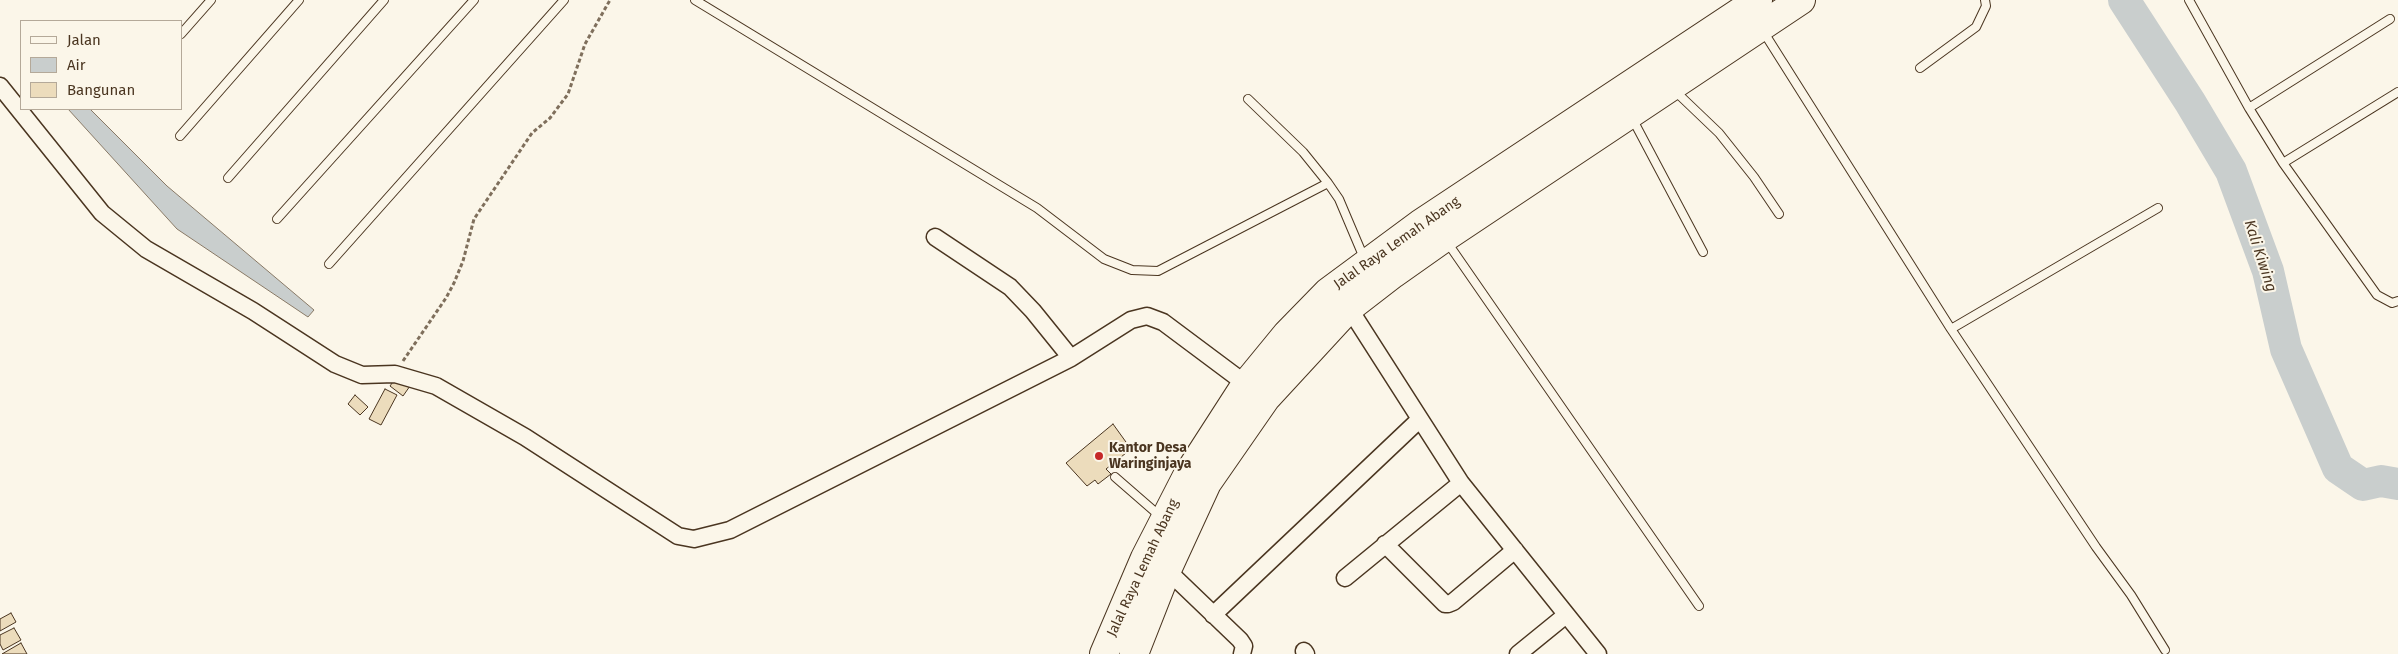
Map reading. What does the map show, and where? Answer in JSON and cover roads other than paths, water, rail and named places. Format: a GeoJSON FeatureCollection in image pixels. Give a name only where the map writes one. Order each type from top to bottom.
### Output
{"type":"FeatureCollection","features":[{"type":"Feature","properties":{"kind":"highway"},"geometry":{"type":"LineString","coordinates":[[1756,13],[1801,0]]}},
{"type":"Feature","properties":{"kind":"highway","name":"Jalal Raya Lemah Abang"},"geometry":{"type":"LineString","coordinates":[[1134,654],[1167,570],[1207,483],[1260,406],[1310,348],[1349,308],[1393,274],[1671,87],[1756,13]]}},
{"type":"Feature","properties":{"kind":"highway","name":"Jalal Raya Lemah Abang"},"geometry":{"type":"LineString","coordinates":[[1104,654],[1145,558],[1188,474],[1246,384],[1287,334],[1328,292],[1366,262],[1756,13]]}},
{"type":"Feature","properties":{"kind":"street"},"geometry":{"type":"LineString","coordinates":[[0,86],[102,213],[146,248],[253,311],[335,364],[362,375],[395,374],[436,386],[525,437],[678,536],[694,539],[730,530],[1071,358],[1131,320],[1147,316],[1162,322],[1246,384]]}},
{"type":"Feature","properties":{"kind":"street"},"geometry":{"type":"LineString","coordinates":[[935,237],[1010,287],[1033,311],[1071,358]]}},
{"type":"Feature","properties":{"kind":"street"},"geometry":{"type":"LineString","coordinates":[[1349,308],[1461,483],[1598,654]]}},
{"type":"Feature","properties":{"kind":"street"},"geometry":{"type":"LineString","coordinates":[[1213,614],[1420,419]]}},
{"type":"Feature","properties":{"kind":"street"},"geometry":{"type":"LineString","coordinates":[[1345,578],[1461,483]]}},
{"type":"Feature","properties":{"kind":"street"},"geometry":{"type":"LineString","coordinates":[[1385,544],[1445,604],[1454,602],[1515,550]]}},
{"type":"Feature","properties":{"kind":"street"},"geometry":{"type":"LineString","coordinates":[[1167,570],[1240,640],[1244,646],[1242,654]]}},
{"type":"Feature","properties":{"kind":"street"},"geometry":{"type":"LineString","coordinates":[[1518,654],[1566,615]]}},
{"type":"Feature","properties":{"kind":"lane"},"geometry":{"type":"LineString","coordinates":[[182,33],[211,0]]}},
{"type":"Feature","properties":{"kind":"lane"},"geometry":{"type":"LineString","coordinates":[[180,136],[299,0]]}},
{"type":"Feature","properties":{"kind":"lane"},"geometry":{"type":"LineString","coordinates":[[228,178],[384,0]]}},
{"type":"Feature","properties":{"kind":"lane"},"geometry":{"type":"LineString","coordinates":[[277,219],[474,0]]}},
{"type":"Feature","properties":{"kind":"lane"},"geometry":{"type":"LineString","coordinates":[[329,264],[564,0]]}},
{"type":"Feature","properties":{"kind":"lane"},"geometry":{"type":"LineString","coordinates":[[695,0],[1037,208],[1104,259],[1132,270],[1158,271],[1328,183]]}},
{"type":"Feature","properties":{"kind":"lane"},"geometry":{"type":"LineString","coordinates":[[1920,68],[1976,27],[1986,6],[1985,0]]}},
{"type":"Feature","properties":{"kind":"lane"},"geometry":{"type":"LineString","coordinates":[[2189,0],[2249,108],[2283,163],[2377,295],[2392,303],[2398,301]]}},
{"type":"Feature","properties":{"kind":"lane"},"geometry":{"type":"LineString","coordinates":[[1756,13],[1951,329],[2096,548],[2131,595],[2165,650]]}},
{"type":"Feature","properties":{"kind":"lane"},"geometry":{"type":"LineString","coordinates":[[2249,108],[2390,19]]}},
{"type":"Feature","properties":{"kind":"lane"},"geometry":{"type":"LineString","coordinates":[[1671,87],[1719,133],[1754,176],[1779,214]]}},
{"type":"Feature","properties":{"kind":"lane"},"geometry":{"type":"LineString","coordinates":[[2283,163],[2397,93]]}},
{"type":"Feature","properties":{"kind":"lane"},"geometry":{"type":"LineString","coordinates":[[1248,99],[1303,152],[1328,183],[1339,199],[1366,262]]}},
{"type":"Feature","properties":{"kind":"lane"},"geometry":{"type":"LineString","coordinates":[[1630,114],[1703,252]]}},
{"type":"Feature","properties":{"kind":"lane"},"geometry":{"type":"LineString","coordinates":[[1951,329],[2158,208]]}},
{"type":"Feature","properties":{"kind":"lane"},"geometry":{"type":"LineString","coordinates":[[1444,238],[1699,606]]}},
{"type":"Feature","properties":{"kind":"lane"},"geometry":{"type":"LineString","coordinates":[[1115,478],[1164,520]]}},
{"type":"Feature","properties":{"kind":"water"},"geometry":{"type":"Polygon","coordinates":[[[69,110],[91,110],[167,186],[314,310],[308,317],[177,229],[69,110]]]}},
{"type":"Feature","properties":{"kind":"waterway","name":"Kali Kiwing"},"geometry":{"type":"LineString","coordinates":[[2124,0],[2190,102],[2231,171],[2268,271],[2286,349],[2338,468],[2363,485],[2381,481],[2398,484]]}},
{"type":"Feature","properties":{"kind":"place","name":"Kantor Desa Waringinjaya"},"geometry":{"type":"Point","coordinates":[1099,456]}}]}
